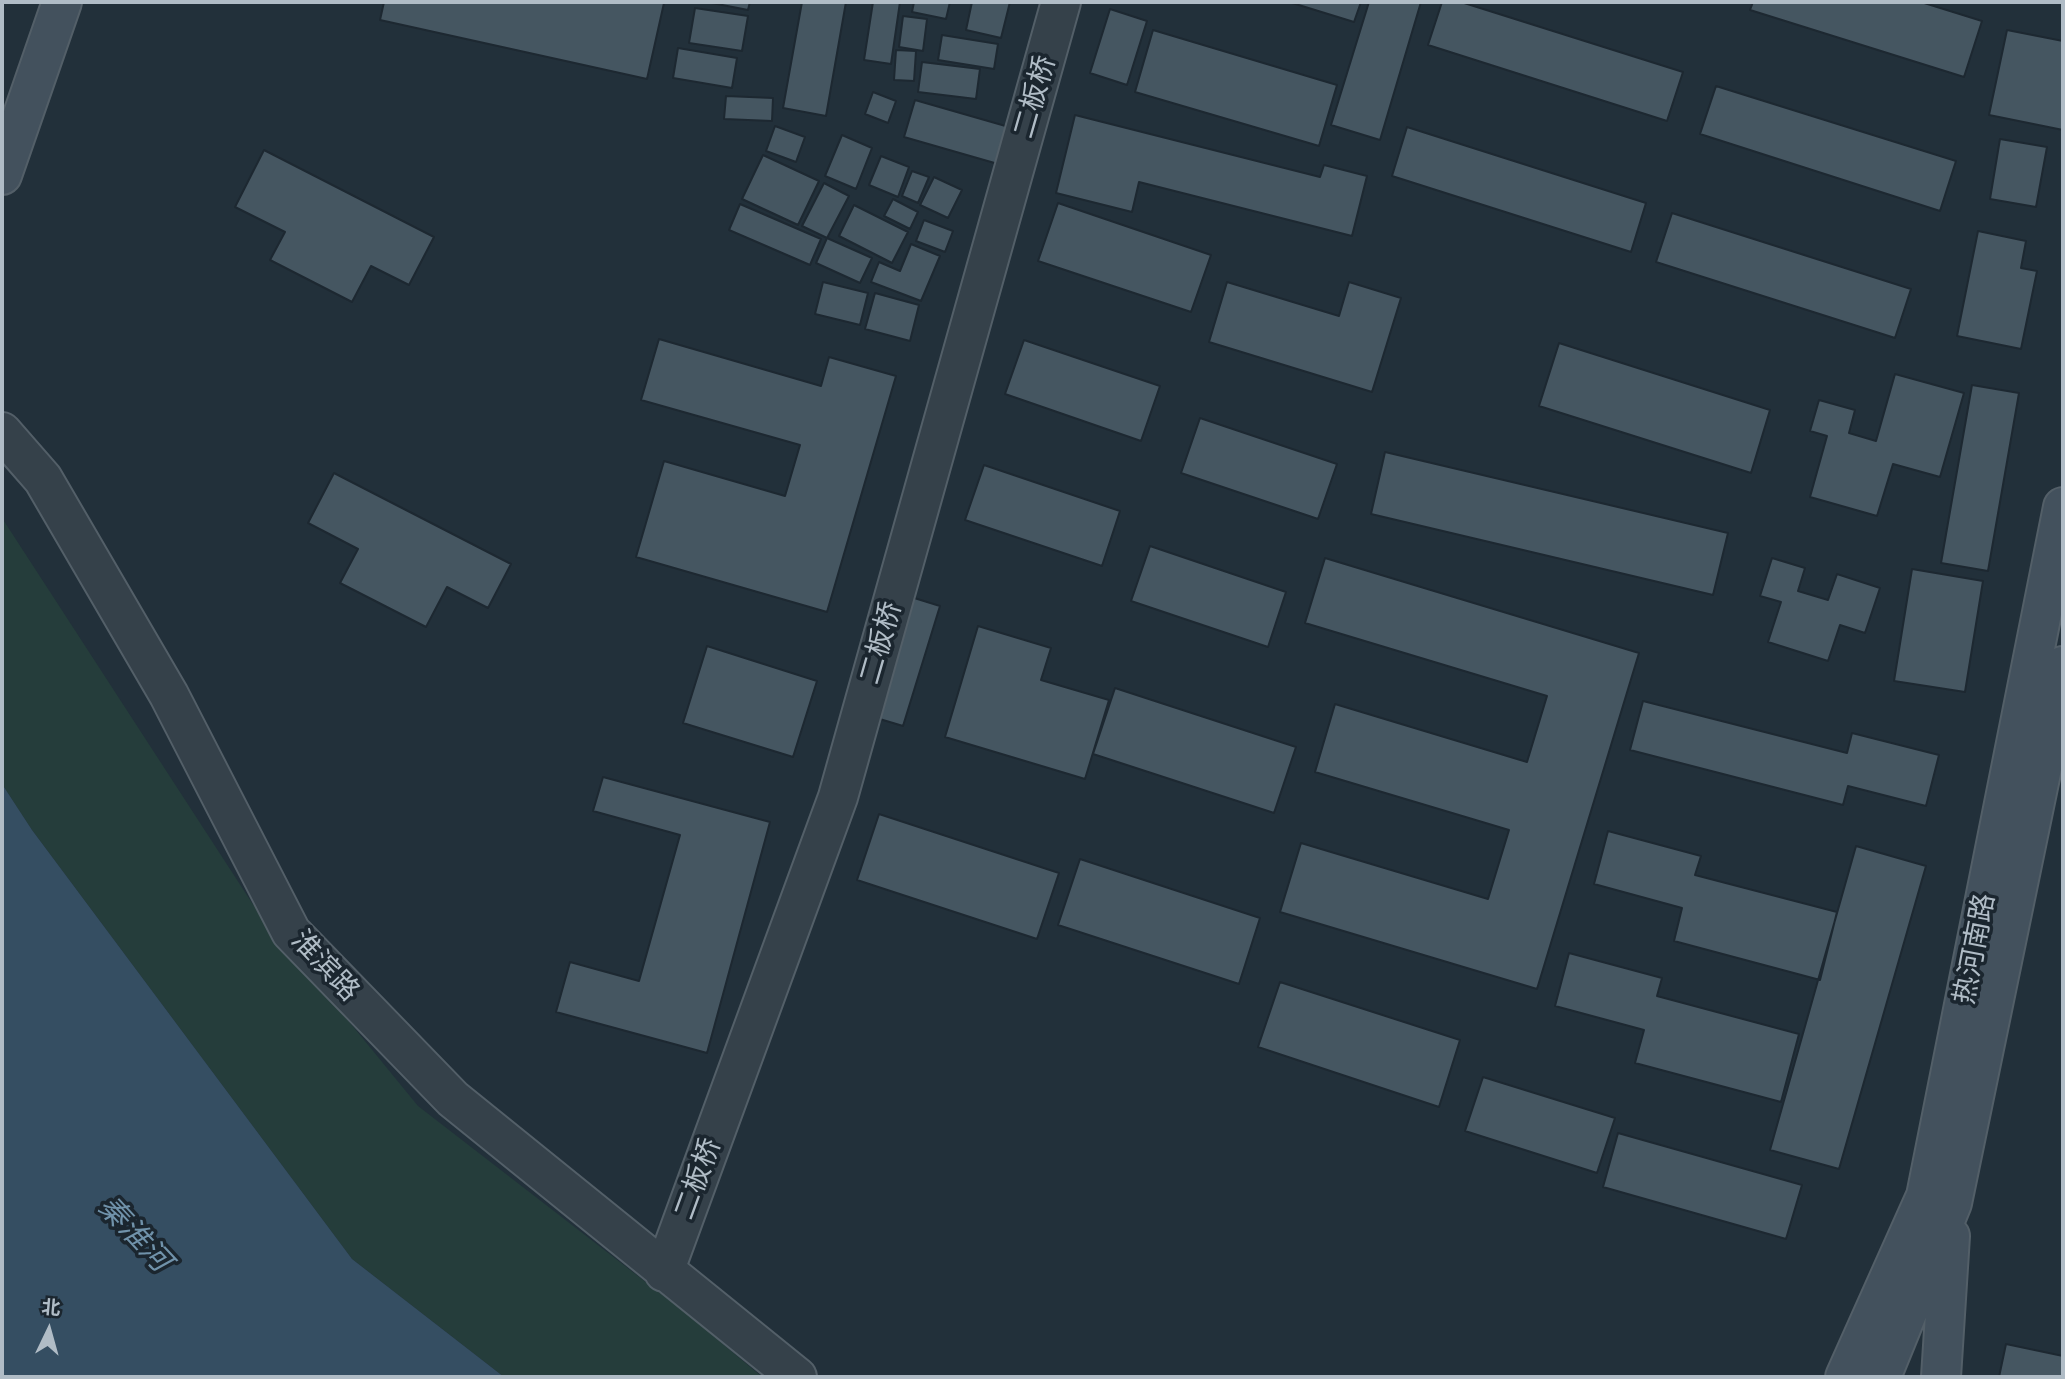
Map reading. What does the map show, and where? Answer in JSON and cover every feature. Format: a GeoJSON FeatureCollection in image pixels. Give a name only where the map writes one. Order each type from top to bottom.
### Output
{"type":"FeatureCollection","features":[{"type":"Feature","properties":{"kind":"main road"},"geometry":{"type":"LineString","coordinates":[[2,175],[62,2]]}},
{"type":"Feature","properties":{"kind":"main road","name":"热河南路"},"geometry":{"type":"LineString","coordinates":[[1844,1377],[1926,1196],[2063,507]]}},
{"type":"Feature","properties":{"kind":"main road","name":"热河南路"},"geometry":{"type":"LineString","coordinates":[[1881,1377],[1952,1203],[2063,666]]}},
{"type":"Feature","properties":{"kind":"main road"},"geometry":{"type":"LineString","coordinates":[[1941,1377],[1952,1203]]}},
{"type":"Feature","properties":{"kind":"street","name":"二板桥"},"geometry":{"type":"LineString","coordinates":[[664,1272],[838,797],[1061,2]]}},
{"type":"Feature","properties":{"kind":"street","name":"淮滨路"},"geometry":{"type":"LineString","coordinates":[[2,432],[43,479],[162,683],[291,932],[453,1099],[797,1377]]}},
{"type":"Feature","properties":{"kind":"green space"},"geometry":{"type":"Polygon","coordinates":[[[2,518],[252,903],[418,1106],[691,1317],[762,1377],[504,1377],[352,1259],[32,830],[2,784],[2,518]]]}},
{"type":"Feature","properties":{"kind":"water","name":"秦淮河"},"geometry":{"type":"Polygon","coordinates":[[[2,784],[32,830],[352,1259],[504,1377],[2,1377],[2,784]]]}},
{"type":"Feature","properties":{"kind":"building"},"geometry":{"type":"Polygon","coordinates":[[[384,2],[664,3],[647,79],[380,20],[384,2]]]}},
{"type":"Feature","properties":{"kind":"building"},"geometry":{"type":"Polygon","coordinates":[[[707,2],[750,2],[748,10],[707,2]]]}},
{"type":"Feature","properties":{"kind":"building"},"geometry":{"type":"Polygon","coordinates":[[[802,2],[846,2],[826,116],[783,108],[802,2]]]}},
{"type":"Feature","properties":{"kind":"building"},"geometry":{"type":"Polygon","coordinates":[[[873,2],[900,2],[891,64],[864,60],[873,2]]]}},
{"type":"Feature","properties":{"kind":"building"},"geometry":{"type":"Polygon","coordinates":[[[914,2],[950,2],[946,19],[912,12],[914,2]]]}},
{"type":"Feature","properties":{"kind":"building"},"geometry":{"type":"Polygon","coordinates":[[[972,2],[1010,2],[1001,38],[966,30],[972,2]]]}},
{"type":"Feature","properties":{"kind":"building"},"geometry":{"type":"Polygon","coordinates":[[[1289,2],[1361,2],[1354,22],[1289,2]]]}},
{"type":"Feature","properties":{"kind":"building"},"geometry":{"type":"Polygon","coordinates":[[[1369,2],[1421,2],[1380,140],[1331,125],[1369,2]]]}},
{"type":"Feature","properties":{"kind":"building"},"geometry":{"type":"Polygon","coordinates":[[[1442,2],[1461,2],[1683,72],[1667,121],[1428,45],[1442,2]]]}},
{"type":"Feature","properties":{"kind":"building"},"geometry":{"type":"Polygon","coordinates":[[[1753,2],[1921,2],[1982,21],[1964,77],[1750,10],[1753,2]]]}},
{"type":"Feature","properties":{"kind":"building"},"geometry":{"type":"Polygon","coordinates":[[[695,8],[748,16],[742,51],[689,43],[695,8]]]}},
{"type":"Feature","properties":{"kind":"building"},"geometry":{"type":"Polygon","coordinates":[[[1110,9],[1147,21],[1127,85],[1090,73],[1110,9]]]}},
{"type":"Feature","properties":{"kind":"building"},"geometry":{"type":"Polygon","coordinates":[[[903,16],[927,19],[923,51],[899,47],[903,16]]]}},
{"type":"Feature","properties":{"kind":"building"},"geometry":{"type":"Polygon","coordinates":[[[1153,30],[1337,85],[1319,146],[1135,92],[1153,30]]]}},
{"type":"Feature","properties":{"kind":"building"},"geometry":{"type":"Polygon","coordinates":[[[2007,30],[2063,41],[2063,130],[1989,115],[2007,30]]]}},
{"type":"Feature","properties":{"kind":"building"},"geometry":{"type":"Polygon","coordinates":[[[942,35],[998,44],[994,69],[938,60],[942,35]]]}},
{"type":"Feature","properties":{"kind":"building"},"geometry":{"type":"Polygon","coordinates":[[[678,48],[737,58],[732,88],[673,78],[678,48]]]}},
{"type":"Feature","properties":{"kind":"building"},"geometry":{"type":"Polygon","coordinates":[[[896,50],[916,51],[914,81],[894,80],[896,50]]]}},
{"type":"Feature","properties":{"kind":"building"},"geometry":{"type":"Polygon","coordinates":[[[922,62],[980,69],[976,99],[918,92],[922,62]]]}},
{"type":"Feature","properties":{"kind":"building"},"geometry":{"type":"Polygon","coordinates":[[[1716,86],[1956,161],[1940,211],[1700,134],[1716,86]]]}},
{"type":"Feature","properties":{"kind":"building"},"geometry":{"type":"Polygon","coordinates":[[[873,92],[896,101],[888,123],[865,114],[873,92]]]}},
{"type":"Feature","properties":{"kind":"building"},"geometry":{"type":"Polygon","coordinates":[[[726,96],[773,98],[772,121],[724,119],[726,96]]]}},
{"type":"Feature","properties":{"kind":"building"},"geometry":{"type":"Polygon","coordinates":[[[915,100],[1009,127],[998,164],[904,137],[915,100]]]}},
{"type":"Feature","properties":{"kind":"building"},"geometry":{"type":"Polygon","coordinates":[[[1075,115],[1320,177],[1324,165],[1367,176],[1352,236],[1139,182],[1132,212],[1056,193],[1075,115]]]}},
{"type":"Feature","properties":{"kind":"building"},"geometry":{"type":"Polygon","coordinates":[[[775,126],[805,137],[796,162],[766,151],[775,126]]]}},
{"type":"Feature","properties":{"kind":"building"},"geometry":{"type":"Polygon","coordinates":[[[1407,127],[1646,203],[1631,252],[1392,176],[1407,127]]]}},
{"type":"Feature","properties":{"kind":"building"},"geometry":{"type":"Polygon","coordinates":[[[842,135],[872,148],[856,189],[825,176],[842,135]]]}},
{"type":"Feature","properties":{"kind":"building"},"geometry":{"type":"Polygon","coordinates":[[[2000,139],[2047,147],[2036,207],[1990,199],[2000,139]]]}},
{"type":"Feature","properties":{"kind":"building"},"geometry":{"type":"Polygon","coordinates":[[[264,150],[434,237],[409,285],[371,266],[352,302],[270,260],[285,232],[235,207],[264,150]]]}},
{"type":"Feature","properties":{"kind":"building"},"geometry":{"type":"Polygon","coordinates":[[[763,155],[819,181],[798,225],[742,199],[763,155]]]}},
{"type":"Feature","properties":{"kind":"building"},"geometry":{"type":"Polygon","coordinates":[[[881,156],[909,167],[898,197],[869,185],[881,156]]]}},
{"type":"Feature","properties":{"kind":"building"},"geometry":{"type":"Polygon","coordinates":[[[912,171],[929,177],[918,203],[902,196],[912,171]]]}},
{"type":"Feature","properties":{"kind":"building"},"geometry":{"type":"Polygon","coordinates":[[[934,177],[962,190],[948,218],[920,205],[934,177]]]}},
{"type":"Feature","properties":{"kind":"building"},"geometry":{"type":"Polygon","coordinates":[[[824,183],[849,196],[827,238],[802,226],[824,183]]]}},
{"type":"Feature","properties":{"kind":"building"},"geometry":{"type":"Polygon","coordinates":[[[893,199],[918,212],[910,229],[884,216],[893,199]]]}},
{"type":"Feature","properties":{"kind":"building"},"geometry":{"type":"Polygon","coordinates":[[[1058,203],[1211,255],[1191,312],[1038,261],[1058,203]]]}},
{"type":"Feature","properties":{"kind":"building"},"geometry":{"type":"Polygon","coordinates":[[[740,204],[821,239],[810,265],[729,230],[740,204]]]}},
{"type":"Feature","properties":{"kind":"building"},"geometry":{"type":"Polygon","coordinates":[[[854,205],[908,232],[892,263],[839,236],[854,205]]]}},
{"type":"Feature","properties":{"kind":"building"},"geometry":{"type":"Polygon","coordinates":[[[1672,213],[1911,289],[1895,338],[1656,262],[1672,213]]]}},
{"type":"Feature","properties":{"kind":"building"},"geometry":{"type":"Polygon","coordinates":[[[924,220],[953,231],[945,252],[916,241],[924,220]]]}},
{"type":"Feature","properties":{"kind":"building"},"geometry":{"type":"Polygon","coordinates":[[[1978,231],[2026,241],[2021,268],[2037,271],[2021,349],[1957,336],[1978,231]]]}},
{"type":"Feature","properties":{"kind":"building"},"geometry":{"type":"Polygon","coordinates":[[[827,238],[872,258],[860,283],[816,263],[827,238]]]}},
{"type":"Feature","properties":{"kind":"building"},"geometry":{"type":"Polygon","coordinates":[[[911,244],[940,256],[921,301],[871,282],[879,262],[900,271],[911,244]]]}},
{"type":"Feature","properties":{"kind":"building"},"geometry":{"type":"Polygon","coordinates":[[[823,282],[868,293],[860,325],[815,314],[823,282]]]}},
{"type":"Feature","properties":{"kind":"building"},"geometry":{"type":"Polygon","coordinates":[[[1227,282],[1339,316],[1349,282],[1401,298],[1372,392],[1209,342],[1227,282]]]}},
{"type":"Feature","properties":{"kind":"building"},"geometry":{"type":"Polygon","coordinates":[[[875,293],[919,305],[910,341],[865,329],[875,293]]]}},
{"type":"Feature","properties":{"kind":"building"},"geometry":{"type":"Polygon","coordinates":[[[659,339],[821,386],[829,357],[896,376],[827,612],[636,557],[664,461],[785,496],[800,445],[641,400],[659,339]]]}},
{"type":"Feature","properties":{"kind":"building"},"geometry":{"type":"Polygon","coordinates":[[[1024,340],[1160,386],[1141,441],[1005,394],[1024,340]]]}},
{"type":"Feature","properties":{"kind":"building"},"geometry":{"type":"Polygon","coordinates":[[[1559,343],[1770,410],[1751,473],[1539,406],[1559,343]]]}},
{"type":"Feature","properties":{"kind":"building"},"geometry":{"type":"Polygon","coordinates":[[[1895,374],[1964,393],[1940,477],[1893,464],[1877,516],[1810,497],[1827,436],[1810,431],[1819,400],[1855,410],[1849,433],[1876,441],[1895,374]]]}},
{"type":"Feature","properties":{"kind":"building"},"geometry":{"type":"Polygon","coordinates":[[[1972,385],[2019,393],[1988,571],[1941,563],[1972,385]]]}},
{"type":"Feature","properties":{"kind":"building"},"geometry":{"type":"Polygon","coordinates":[[[1200,418],[1337,464],[1318,519],[1181,473],[1200,418]]]}},
{"type":"Feature","properties":{"kind":"building"},"geometry":{"type":"Polygon","coordinates":[[[1385,452],[1728,533],[1713,595],[1371,514],[1385,452]]]}},
{"type":"Feature","properties":{"kind":"building"},"geometry":{"type":"Polygon","coordinates":[[[984,465],[1120,511],[1102,566],[965,520],[984,465]]]}},
{"type":"Feature","properties":{"kind":"building"},"geometry":{"type":"Polygon","coordinates":[[[334,473],[511,564],[488,608],[447,587],[426,627],[340,583],[358,549],[308,523],[334,473]]]}},
{"type":"Feature","properties":{"kind":"building"},"geometry":{"type":"Polygon","coordinates":[[[1150,546],[1286,592],[1268,647],[1131,601],[1150,546]]]}},
{"type":"Feature","properties":{"kind":"building"},"geometry":{"type":"Polygon","coordinates":[[[1325,558],[1639,653],[1537,989],[1280,912],[1301,843],[1488,899],[1509,830],[1315,772],[1335,704],[1527,762],[1547,696],[1305,623],[1325,558]]]}},
{"type":"Feature","properties":{"kind":"building"},"geometry":{"type":"Polygon","coordinates":[[[1772,558],[1805,568],[1798,591],[1828,600],[1837,574],[1880,588],[1865,633],[1840,625],[1828,661],[1768,642],[1781,602],[1760,596],[1772,558]]]}},
{"type":"Feature","properties":{"kind":"building"},"geometry":{"type":"Polygon","coordinates":[[[1912,569],[1983,581],[1965,692],[1894,681],[1912,569]]]}},
{"type":"Feature","properties":{"kind":"building"},"geometry":{"type":"Polygon","coordinates":[[[911,597],[940,606],[903,726],[873,717],[911,597]]]}},
{"type":"Feature","properties":{"kind":"building"},"geometry":{"type":"Polygon","coordinates":[[[978,626],[1051,648],[1041,680],[1109,700],[1085,779],[945,737],[978,626]]]}},
{"type":"Feature","properties":{"kind":"building"},"geometry":{"type":"Polygon","coordinates":[[[707,646],[817,681],[793,757],[683,723],[707,646]]]}},
{"type":"Feature","properties":{"kind":"building"},"geometry":{"type":"Polygon","coordinates":[[[1115,688],[1296,747],[1274,813],[1093,754],[1115,688]]]}},
{"type":"Feature","properties":{"kind":"building"},"geometry":{"type":"Polygon","coordinates":[[[1643,701],[1847,753],[1852,733],[1939,755],[1926,806],[1848,786],[1843,805],[1630,750],[1643,701]]]}},
{"type":"Feature","properties":{"kind":"building"},"geometry":{"type":"Polygon","coordinates":[[[603,777],[770,822],[707,1053],[556,1012],[570,962],[639,981],[680,835],[593,811],[603,777]]]}},
{"type":"Feature","properties":{"kind":"building"},"geometry":{"type":"Polygon","coordinates":[[[879,814],[1059,873],[1037,939],[857,880],[879,814]]]}},
{"type":"Feature","properties":{"kind":"building"},"geometry":{"type":"Polygon","coordinates":[[[1608,831],[1701,856],[1695,875],[1837,912],[1820,980],[1674,941],[1682,908],[1594,884],[1608,831]]]}},
{"type":"Feature","properties":{"kind":"building"},"geometry":{"type":"Polygon","coordinates":[[[1856,846],[1926,866],[1839,1169],[1770,1150],[1856,846]]]}},
{"type":"Feature","properties":{"kind":"building"},"geometry":{"type":"Polygon","coordinates":[[[1080,859],[1260,918],[1239,984],[1058,925],[1080,859]]]}},
{"type":"Feature","properties":{"kind":"building"},"geometry":{"type":"Polygon","coordinates":[[[1569,953],[1662,978],[1657,996],[1799,1034],[1781,1102],[1635,1063],[1644,1030],[1555,1006],[1569,953]]]}},
{"type":"Feature","properties":{"kind":"building"},"geometry":{"type":"Polygon","coordinates":[[[1280,982],[1460,1040],[1439,1107],[1258,1047],[1280,982]]]}},
{"type":"Feature","properties":{"kind":"building"},"geometry":{"type":"Polygon","coordinates":[[[1483,1077],[1615,1118],[1597,1173],[1465,1131],[1483,1077]]]}},
{"type":"Feature","properties":{"kind":"building"},"geometry":{"type":"Polygon","coordinates":[[[1618,1133],[1802,1185],[1786,1239],[1603,1187],[1618,1133]]]}},
{"type":"Feature","properties":{"kind":"building"},"geometry":{"type":"Polygon","coordinates":[[[2006,1344],[2063,1356],[2063,1377],[1999,1377],[2006,1344]]]}}]}
